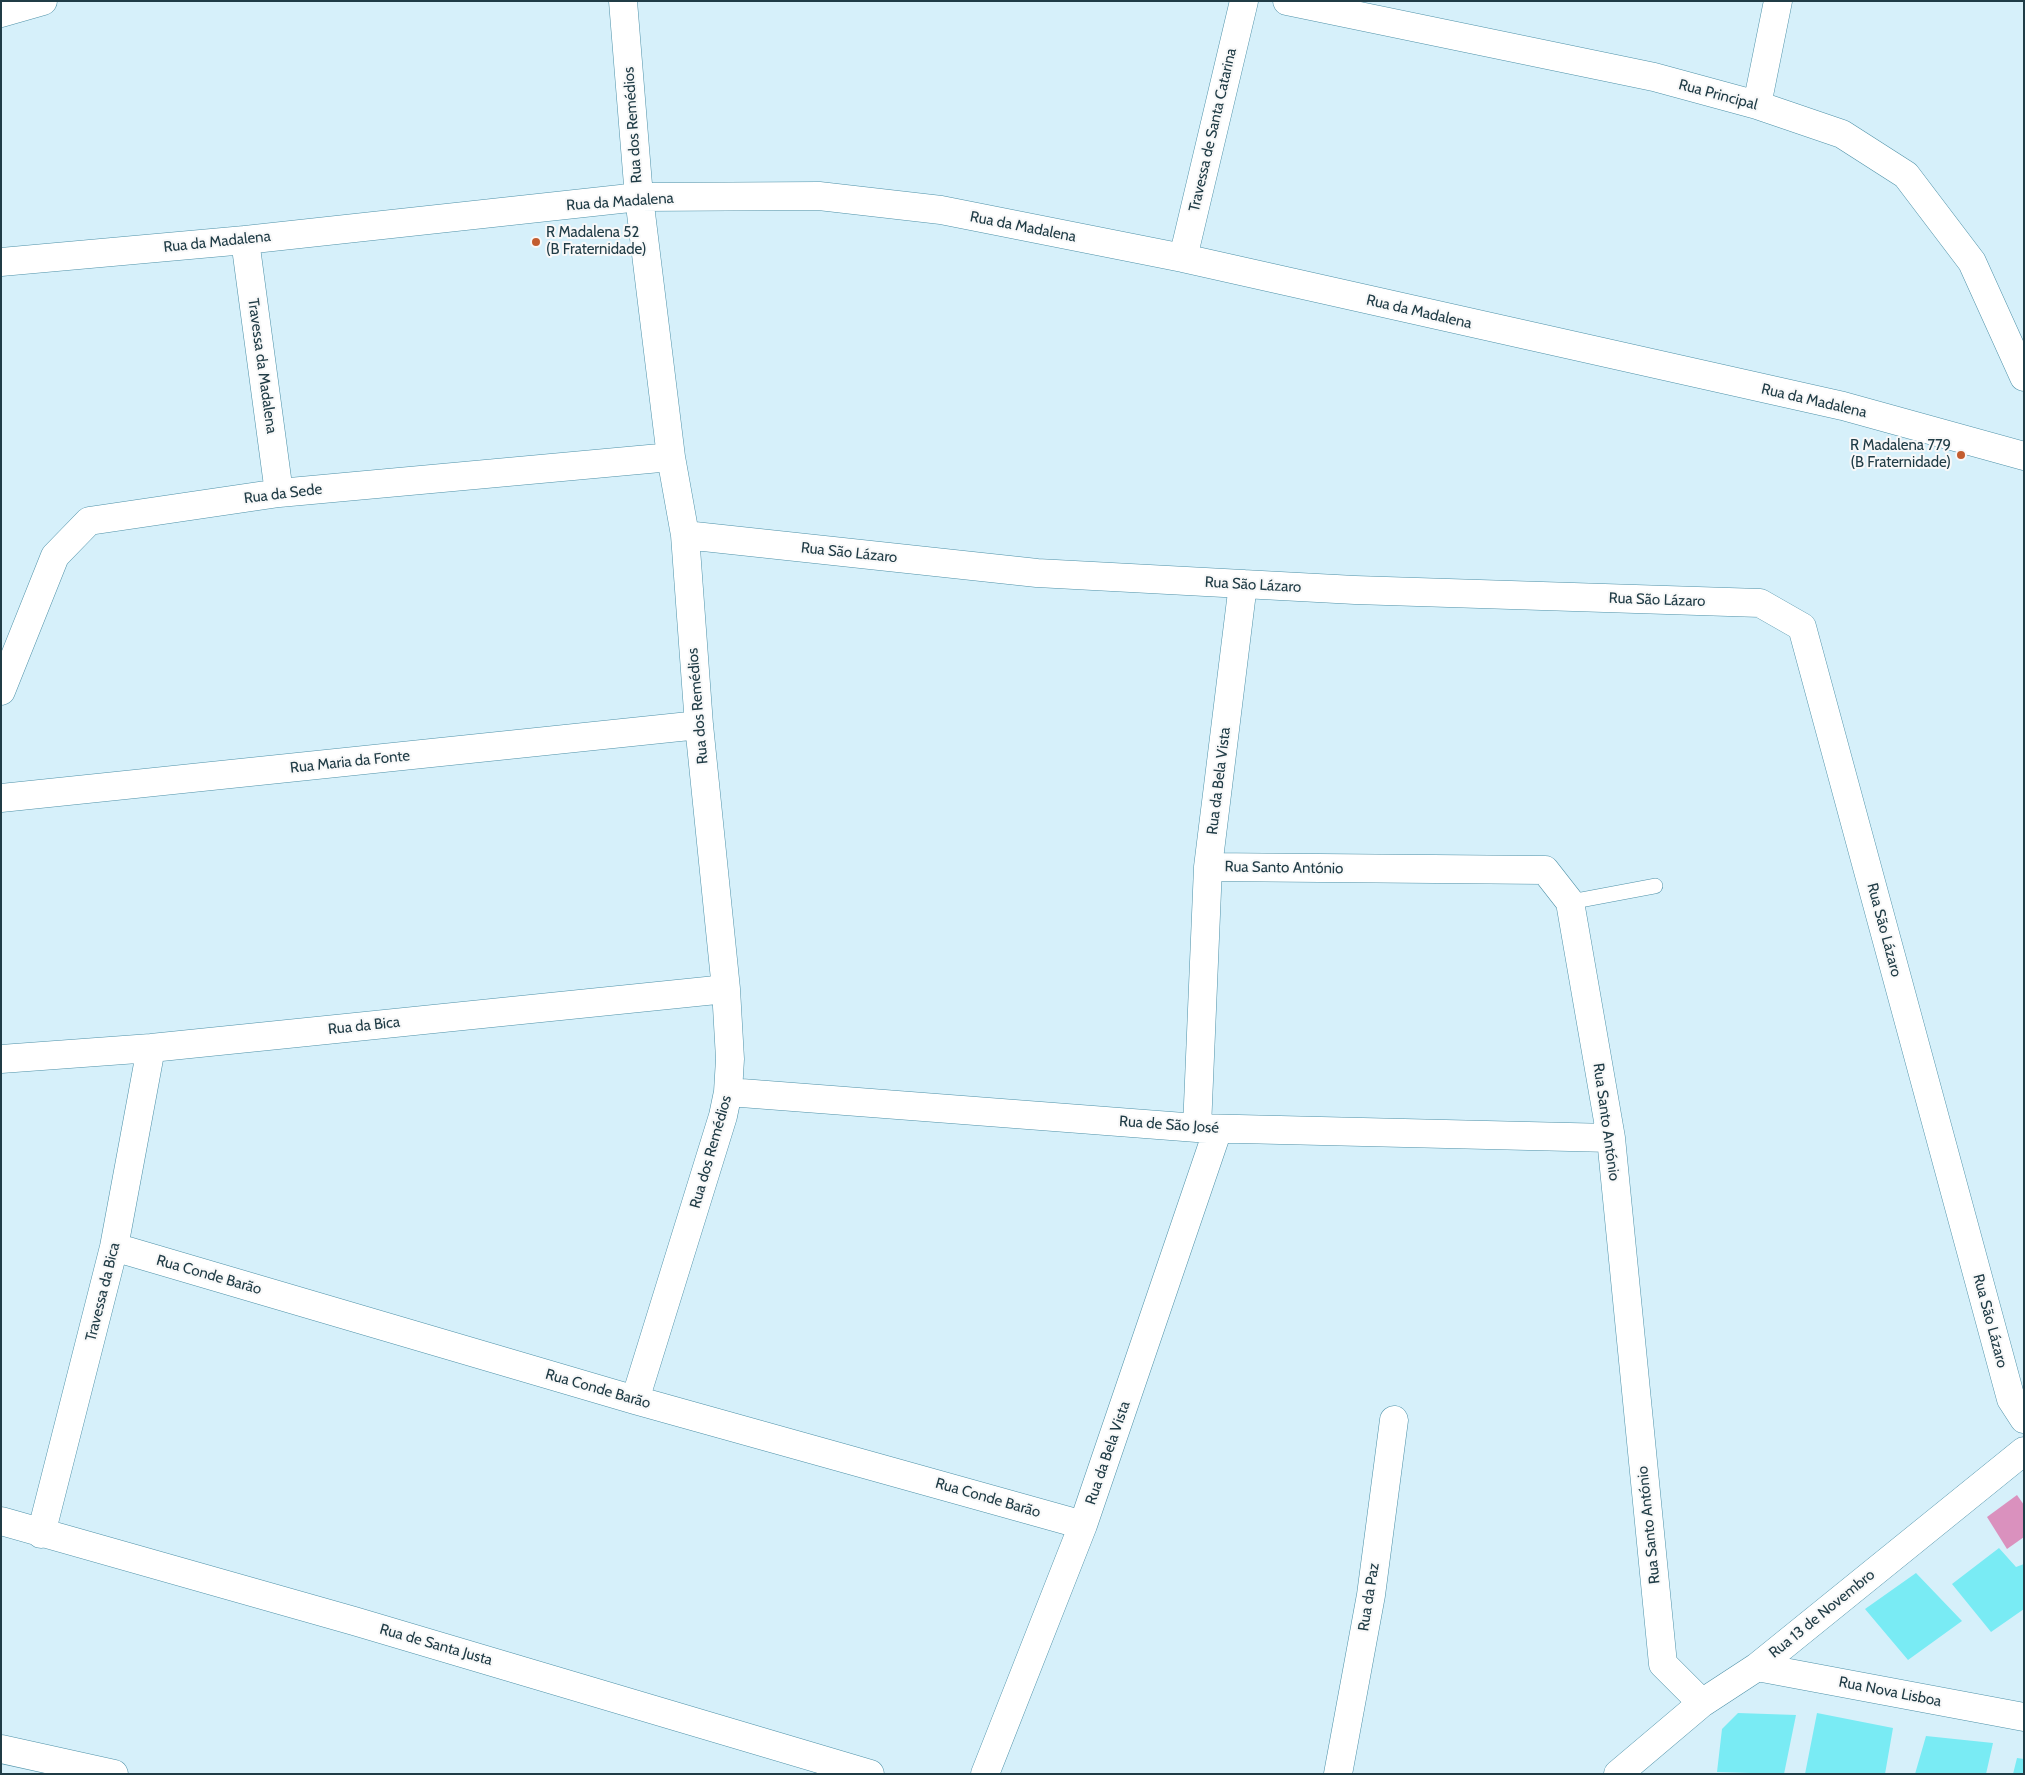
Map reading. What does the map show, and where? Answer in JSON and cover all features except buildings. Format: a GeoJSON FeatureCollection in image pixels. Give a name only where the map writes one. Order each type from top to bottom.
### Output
{"type":"FeatureCollection","features":[{"type":"Feature","properties":{"kind":"main road"},"geometry":{"type":"LineString","coordinates":[[1,13],[44,1]]}},
{"type":"Feature","properties":{"kind":"main road","name":"Rua dos Remédios"},"geometry":{"type":"LineString","coordinates":[[623,1],[638,197],[671,457],[685,535],[699,725],[726,989],[730,1059],[728,1092],[720,1126],[635,1400]]}},
{"type":"Feature","properties":{"kind":"main road","name":"Travessa de Santa Catarina"},"geometry":{"type":"LineString","coordinates":[[1183,258],[1244,1]]}},
{"type":"Feature","properties":{"kind":"main road","name":"Rua Principal"},"geometry":{"type":"LineString","coordinates":[[1287,1],[1654,77],[1757,105],[1842,134],[1906,175],[1972,262],[2024,377]]}},
{"type":"Feature","properties":{"kind":"main road"},"geometry":{"type":"LineString","coordinates":[[1757,105],[1778,1]]}},
{"type":"Feature","properties":{"kind":"main road","name":"Rua da Madalena"},"geometry":{"type":"LineString","coordinates":[[1,262],[245,240],[638,197],[818,196],[941,210],[1183,258],[1843,406],[2024,456]]}},
{"type":"Feature","properties":{"kind":"main road","name":"Travessa da Madalena"},"geometry":{"type":"LineString","coordinates":[[245,240],[279,493]]}},
{"type":"Feature","properties":{"kind":"main road","name":"Rua da Sede"},"geometry":{"type":"LineString","coordinates":[[1,691],[55,556],[89,521],[279,493],[671,457]]}},
{"type":"Feature","properties":{"kind":"main road","name":"Rua São Lázaro"},"geometry":{"type":"LineString","coordinates":[[685,535],[1036,573],[1365,591],[1760,603],[1802,627],[2011,1399],[2024,1419]]}},
{"type":"Feature","properties":{"kind":"main road","name":"Rua da Bela Vista"},"geometry":{"type":"LineString","coordinates":[[985,1774],[1083,1525],[1208,1128],[1208,867],[1243,584]]}},
{"type":"Feature","properties":{"kind":"main road","name":"Rua Maria da Fonte"},"geometry":{"type":"LineString","coordinates":[[1,798],[699,725]]}},
{"type":"Feature","properties":{"kind":"main road","name":"Rua Santo António"},"geometry":{"type":"LineString","coordinates":[[1208,867],[1545,870],[1570,902],[1611,1138],[1663,1664],[1702,1703]]}},
{"type":"Feature","properties":{"kind":"main road","name":"Rua da Bica"},"geometry":{"type":"LineString","coordinates":[[1,1059],[151,1048],[726,989]]}},
{"type":"Feature","properties":{"kind":"main road","name":"Travessa da Bica"},"geometry":{"type":"LineString","coordinates":[[41,1534],[114,1248],[151,1048]]}},
{"type":"Feature","properties":{"kind":"main road","name":"Rua de São José"},"geometry":{"type":"LineString","coordinates":[[728,1092],[1208,1128],[1611,1138]]}},
{"type":"Feature","properties":{"kind":"main road","name":"Rua Conde Barão"},"geometry":{"type":"LineString","coordinates":[[114,1248],[635,1400],[1083,1525]]}},
{"type":"Feature","properties":{"kind":"main road","name":"Rua da Paz"},"geometry":{"type":"LineString","coordinates":[[1338,1774],[1371,1595],[1394,1420]]}},
{"type":"Feature","properties":{"kind":"main road","name":"Rua 13 de Novembro"},"geometry":{"type":"LineString","coordinates":[[1618,1774],[1702,1703],[1757,1667],[2024,1451]]}},
{"type":"Feature","properties":{"kind":"main road","name":"Rua de Santa Justa"},"geometry":{"type":"LineString","coordinates":[[1,1521],[41,1534],[363,1624],[870,1774]]}},
{"type":"Feature","properties":{"kind":"main road","name":"Rua Nova Lisboa"},"geometry":{"type":"LineString","coordinates":[[1757,1667],[2024,1717]]}},
{"type":"Feature","properties":{"kind":"main road"},"geometry":{"type":"LineString","coordinates":[[1,1749],[114,1774]]}},
{"type":"Feature","properties":{"kind":"lane"},"geometry":{"type":"LineString","coordinates":[[1570,902],[1655,886]]}},
{"type":"Feature","properties":{"kind":"shaded area"},"geometry":{"type":"Polygon","coordinates":[[[2017,1495],[2024,1505],[2024,1537],[2007,1549],[1987,1517],[2017,1495]]]}},
{"type":"Feature","properties":{"kind":"place","name":"R Madalena 52 (B Fraternidade)"},"geometry":{"type":"Point","coordinates":[536,242]}},
{"type":"Feature","properties":{"kind":"place","name":"R Madalena 779 (B Fraternidade)"},"geometry":{"type":"Point","coordinates":[1961,455]}}]}
